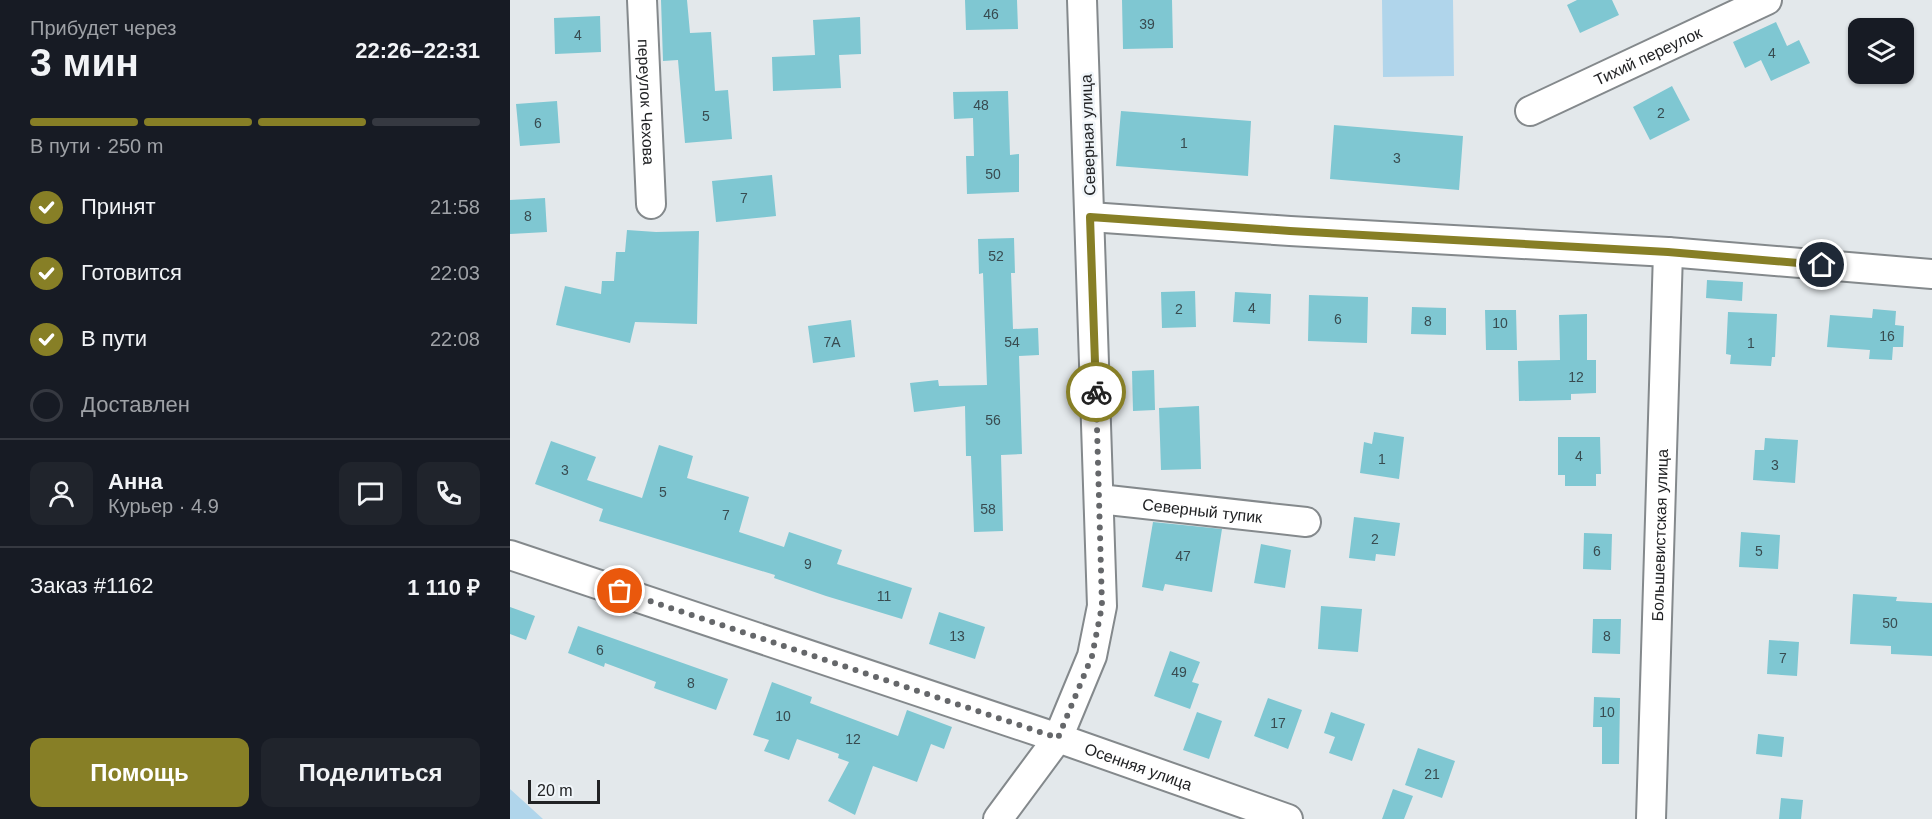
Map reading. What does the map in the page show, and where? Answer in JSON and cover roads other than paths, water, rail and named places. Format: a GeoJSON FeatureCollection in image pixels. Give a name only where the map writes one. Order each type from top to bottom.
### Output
{"type":"FeatureCollection","features":[{"type":"Feature","properties":{"kind":"street","name":"переулок Чехова"},"geometry":{"type":"LineString","coordinates":[[642,0],[651,204]]}},
{"type":"Feature","properties":{"kind":"street","name":"Северная улица"},"geometry":{"type":"LineString","coordinates":[[998,819],[1058,738],[1092,656],[1102,606],[1082,0]]}},
{"type":"Feature","properties":{"kind":"street","name":"Тихий переулок"},"geometry":{"type":"LineString","coordinates":[[1530,111],[1767,0]]}},
{"type":"Feature","properties":{"kind":"street"},"geometry":{"type":"LineString","coordinates":[[1090,217],[1290,231],[1668,252],[1932,274]]}},
{"type":"Feature","properties":{"kind":"street","name":"Большевистская улица"},"geometry":{"type":"LineString","coordinates":[[1651,819],[1668,252]]}},
{"type":"Feature","properties":{"kind":"street","name":"Северный тупик"},"geometry":{"type":"LineString","coordinates":[[1099,499],[1306,522]]}},
{"type":"Feature","properties":{"kind":"street","name":"Осенняя улица"},"geometry":{"type":"LineString","coordinates":[[510,555],[1058,738],[1288,819]]}}]}
